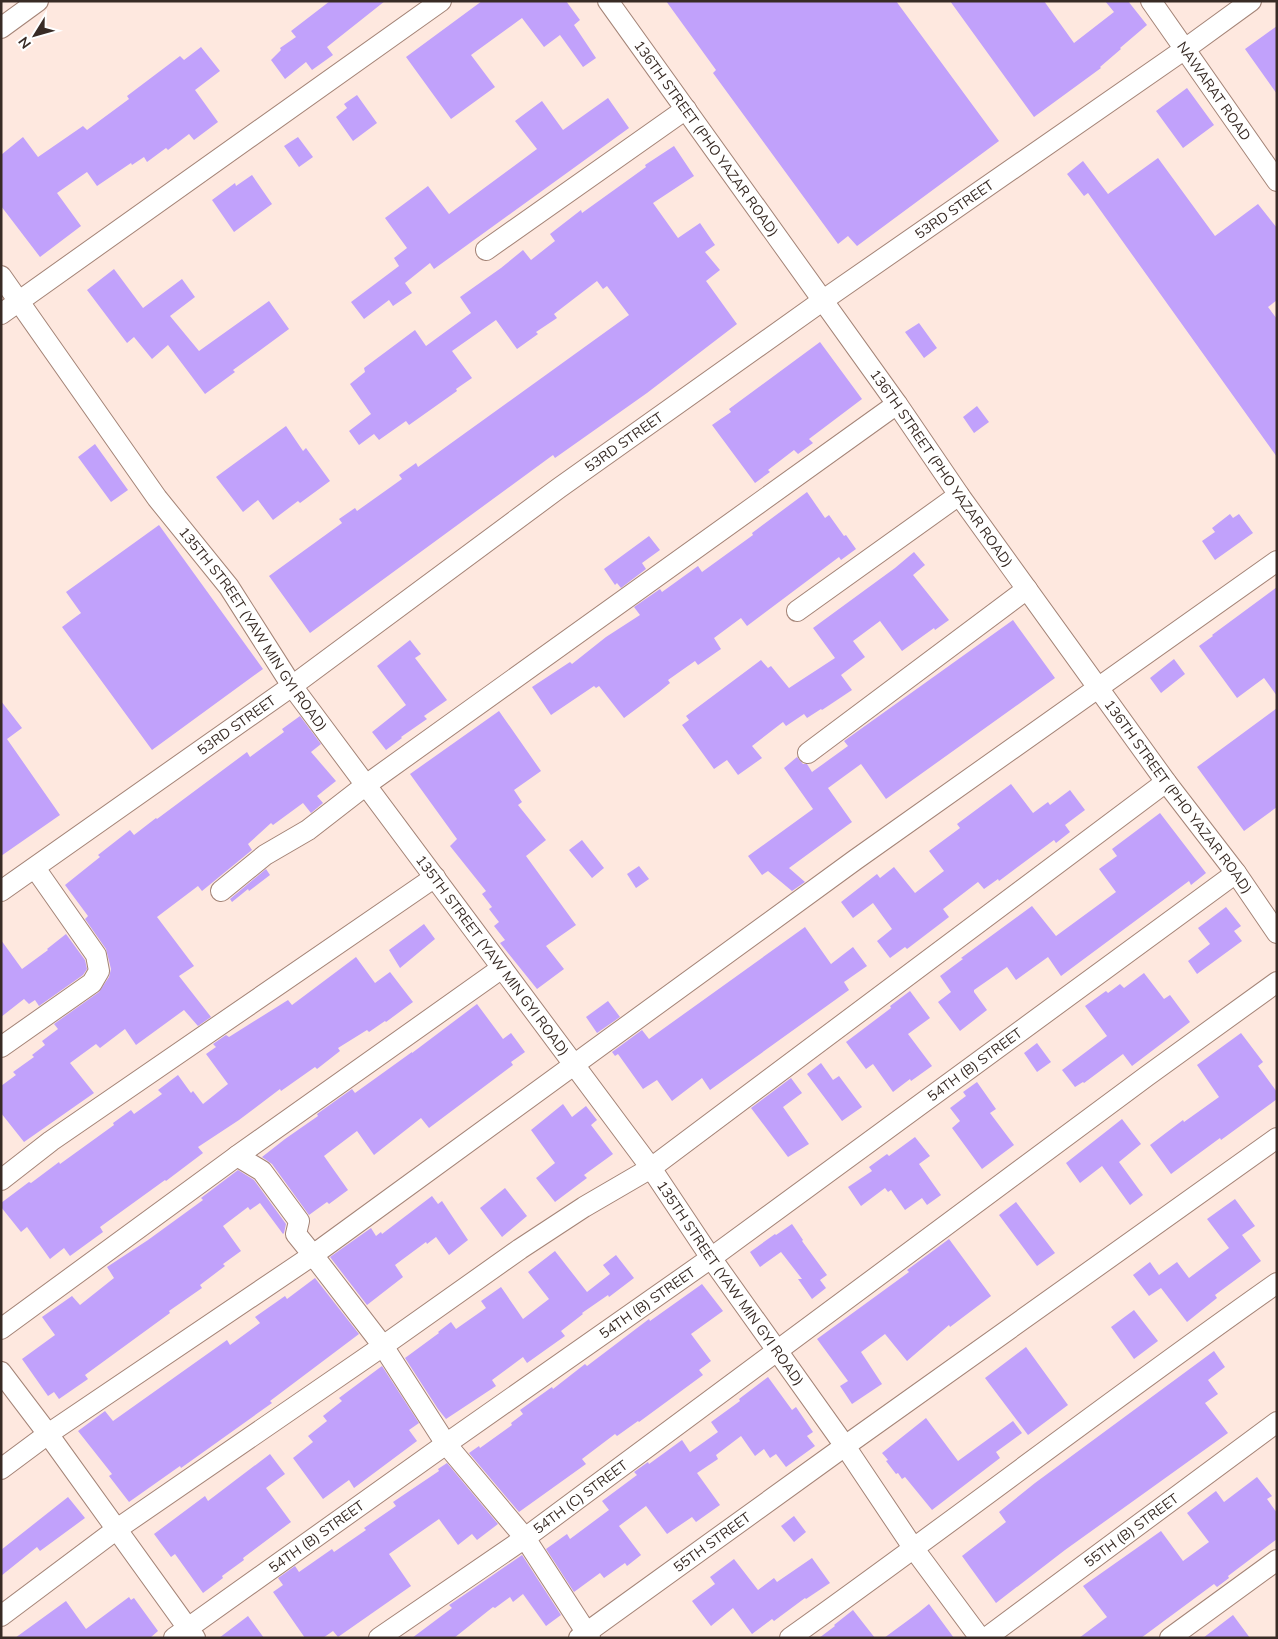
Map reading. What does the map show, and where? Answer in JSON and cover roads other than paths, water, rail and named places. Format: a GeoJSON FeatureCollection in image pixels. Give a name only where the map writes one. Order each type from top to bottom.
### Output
{"type":"FeatureCollection","features":[{"type":"Feature","properties":{"kind":"street"},"geometry":{"type":"LineString","coordinates":[[1,28],[38,1]]}},
{"type":"Feature","properties":{"kind":"street"},"geometry":{"type":"LineString","coordinates":[[1,314],[441,1]]}},
{"type":"Feature","properties":{"kind":"street","name":"136TH STREET (PHO YAZAR ROAD)"},"geometry":{"type":"LineString","coordinates":[[608,1],[897,404],[959,495],[1166,782],[1236,873],[1277,933]]}},
{"type":"Feature","properties":{"kind":"street","name":"NAWARAT ROAD"},"geometry":{"type":"LineString","coordinates":[[1151,1],[1277,181]]}},
{"type":"Feature","properties":{"kind":"street","name":"53RD STREET"},"geometry":{"type":"LineString","coordinates":[[1,891],[292,686],[559,488],[822,301],[1185,49],[1251,1]]}},
{"type":"Feature","properties":{"kind":"street"},"geometry":{"type":"LineString","coordinates":[[486,250],[686,109]]}},
{"type":"Feature","properties":{"kind":"street","name":"135TH STREET (YAW MIN GYI ROAD)"},"geometry":{"type":"LineString","coordinates":[[1,276],[157,498],[229,587],[292,686],[651,1168],[711,1258],[845,1446],[914,1550],[980,1638]]}},
{"type":"Feature","properties":{"kind":"street"},"geometry":{"type":"LineString","coordinates":[[221,891],[265,855],[308,830],[366,785],[897,404]]}},
{"type":"Feature","properties":{"kind":"street"},"geometry":{"type":"LineString","coordinates":[[797,611],[959,495]]}},
{"type":"Feature","properties":{"kind":"street"},"geometry":{"type":"LineString","coordinates":[[1,1469],[48,1434],[313,1255],[855,860],[1277,561]]}},
{"type":"Feature","properties":{"kind":"street"},"geometry":{"type":"LineString","coordinates":[[808,753],[1027,589]]}},
{"type":"Feature","properties":{"kind":"street"},"geometry":{"type":"LineString","coordinates":[[1,1616],[117,1529],[520,1249],[584,1206],[651,1168],[1166,782]]}},
{"type":"Feature","properties":{"kind":"street"},"geometry":{"type":"LineString","coordinates":[[1,1047],[92,983],[99,970],[96,955],[35,868]]}},
{"type":"Feature","properties":{"kind":"street","name":"54TH (B) STREET"},"geometry":{"type":"LineString","coordinates":[[186,1634],[446,1444],[711,1258],[1236,873]]}},
{"type":"Feature","properties":{"kind":"street"},"geometry":{"type":"LineString","coordinates":[[1,1180],[51,1141],[435,877]]}},
{"type":"Feature","properties":{"kind":"street"},"geometry":{"type":"LineString","coordinates":[[1,1329],[237,1156],[502,968]]}},
{"type":"Feature","properties":{"kind":"street","name":"54TH (C) STREET"},"geometry":{"type":"LineString","coordinates":[[378,1638],[525,1538],[1139,1082],[1277,982]]}},
{"type":"Feature","properties":{"kind":"street","name":"55TH STREET"},"geometry":{"type":"LineString","coordinates":[[585,1636],[845,1446],[1277,1138]]}},
{"type":"Feature","properties":{"kind":"street"},"geometry":{"type":"LineString","coordinates":[[237,1156],[262,1171],[299,1221],[296,1234],[383,1346],[446,1444],[525,1538],[585,1636]]}},
{"type":"Feature","properties":{"kind":"street"},"geometry":{"type":"LineString","coordinates":[[790,1638],[914,1550],[1178,1353],[1277,1284]]}},
{"type":"Feature","properties":{"kind":"street"},"geometry":{"type":"LineString","coordinates":[[1,1372],[117,1529],[186,1634]]}},
{"type":"Feature","properties":{"kind":"street","name":"55TH (B) STREET"},"geometry":{"type":"LineString","coordinates":[[986,1638],[1277,1422]]}},
{"type":"Feature","properties":{"kind":"street"},"geometry":{"type":"LineString","coordinates":[[1170,1638],[1277,1560]]}}]}
